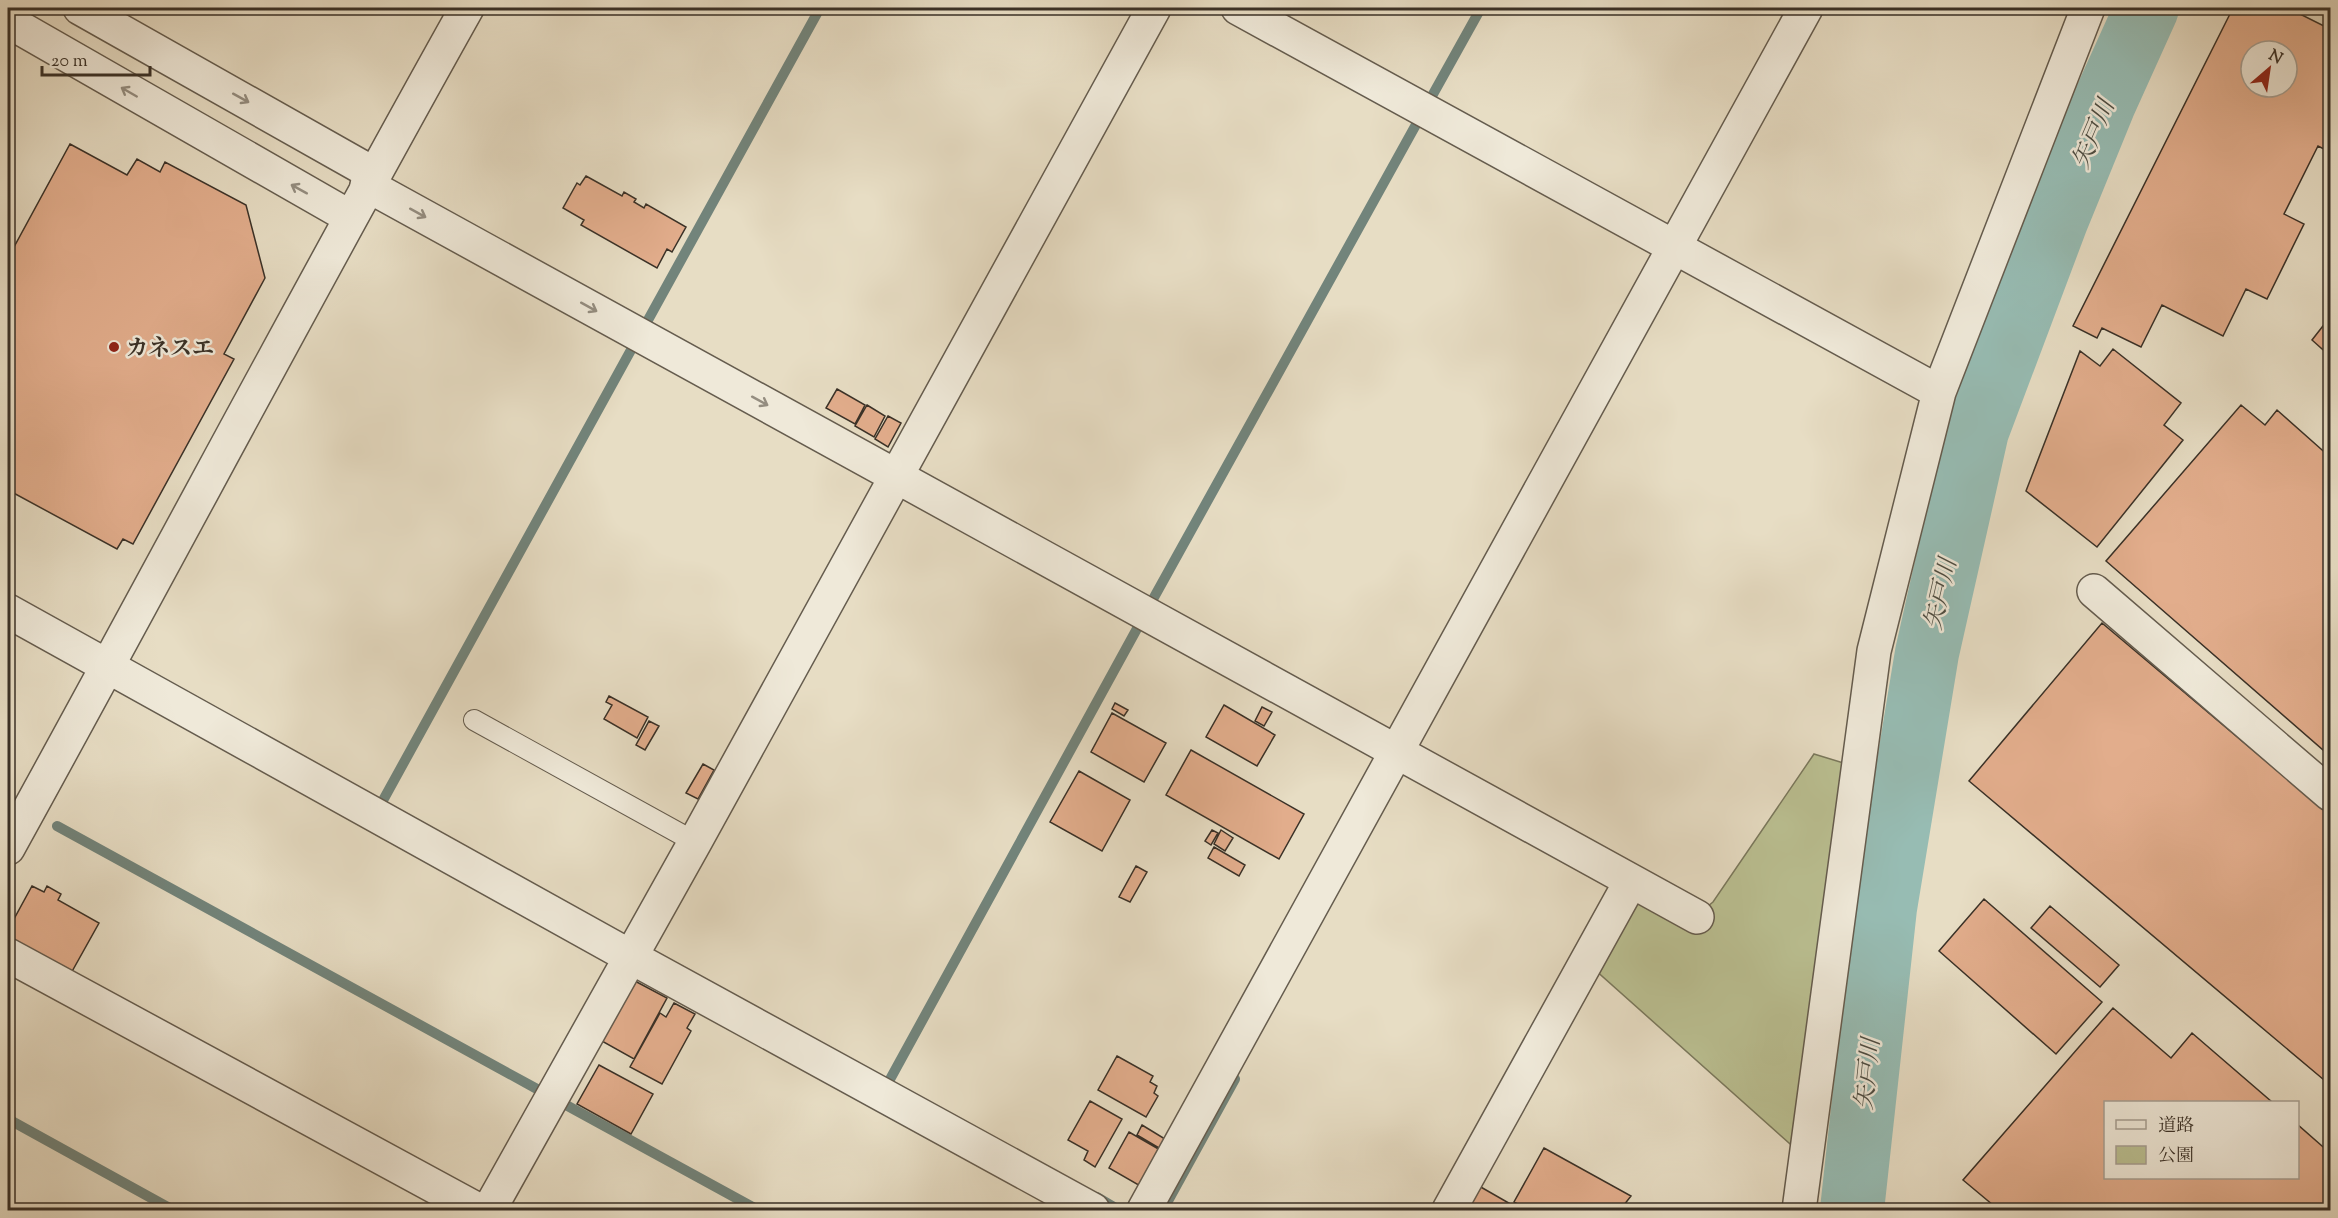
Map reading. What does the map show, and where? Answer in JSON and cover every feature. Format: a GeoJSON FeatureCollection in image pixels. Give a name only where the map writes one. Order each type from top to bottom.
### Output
{"type":"FeatureCollection","features":[{"type":"Feature","properties":{"kind":"street"},"geometry":{"type":"LineString","coordinates":[[80,8],[371,179],[897,476],[1697,917]]}},
{"type":"Feature","properties":{"kind":"street"},"geometry":{"type":"LineString","coordinates":[[8,848],[371,179],[467,8]]}},
{"type":"Feature","properties":{"kind":"street"},"geometry":{"type":"LineString","coordinates":[[489,1210],[695,842],[1154,8]]}},
{"type":"Feature","properties":{"kind":"street"},"geometry":{"type":"LineString","coordinates":[[1238,8],[1939,392]]}},
{"type":"Feature","properties":{"kind":"street"},"geometry":{"type":"LineString","coordinates":[[1144,1210],[1806,8]]}},
{"type":"Feature","properties":{"kind":"street"},"geometry":{"type":"LineString","coordinates":[[1799,1210],[1874,651],[1939,392],[2088,8]]}},
{"type":"Feature","properties":{"kind":"street"},"geometry":{"type":"LineString","coordinates":[[8,21],[350,218]]}},
{"type":"Feature","properties":{"kind":"street"},"geometry":{"type":"LineString","coordinates":[[2094,591],[2331,794]]}},
{"type":"Feature","properties":{"kind":"street"},"geometry":{"type":"LineString","coordinates":[[8,611],[631,957],[1093,1210]]}},
{"type":"Feature","properties":{"kind":"street"},"geometry":{"type":"LineString","coordinates":[[1449,1210],[1631,881]]}},
{"type":"Feature","properties":{"kind":"street"},"geometry":{"type":"LineString","coordinates":[[8,955],[478,1210]]}},
{"type":"Feature","properties":{"kind":"lane"},"geometry":{"type":"LineString","coordinates":[[474,720],[695,842]]}},
{"type":"Feature","properties":{"kind":"green space"},"geometry":{"type":"Polygon","coordinates":[[[1814,754],[1850,765],[1798,1151],[1593,968],[1633,894],[1703,910],[1713,902],[1814,754]]]}},
{"type":"Feature","properties":{"kind":"building"},"geometry":{"type":"Polygon","coordinates":[[[2233,8],[2288,8],[2330,29],[2330,152],[2318,146],[2284,214],[2304,224],[2267,299],[2246,289],[2223,336],[2162,305],[2141,347],[2102,328],[2097,338],[2073,326],[2233,8]]]}},
{"type":"Feature","properties":{"kind":"building"},"geometry":{"type":"Polygon","coordinates":[[[70,144],[127,175],[137,159],[160,172],[165,162],[246,205],[265,278],[224,354],[234,359],[133,544],[123,539],[117,549],[8,490],[8,258],[70,144]]]}},
{"type":"Feature","properties":{"kind":"building"},"geometry":{"type":"Polygon","coordinates":[[[586,176],[622,196],[624,192],[636,199],[634,202],[644,208],[646,204],[686,227],[672,252],[667,249],[657,268],[581,225],[584,220],[563,208],[577,183],[580,185],[586,176]]]}},
{"type":"Feature","properties":{"kind":"building"},"geometry":{"type":"Polygon","coordinates":[[[2330,317],[2330,356],[2312,340],[2330,317]]]}},
{"type":"Feature","properties":{"kind":"building"},"geometry":{"type":"Polygon","coordinates":[[[2113,349],[2181,403],[2164,425],[2183,440],[2097,547],[2026,491],[2080,351],[2100,366],[2113,349]]]}},
{"type":"Feature","properties":{"kind":"building"},"geometry":{"type":"Polygon","coordinates":[[[837,389],[865,405],[855,424],[826,408],[837,389]]]}},
{"type":"Feature","properties":{"kind":"building"},"geometry":{"type":"Polygon","coordinates":[[[867,405],[885,416],[874,437],[855,426],[867,405]]]}},
{"type":"Feature","properties":{"kind":"building"},"geometry":{"type":"Polygon","coordinates":[[[2241,405],[2265,425],[2277,410],[2330,457],[2330,756],[2106,561],[2241,405]]]}},
{"type":"Feature","properties":{"kind":"building"},"geometry":{"type":"Polygon","coordinates":[[[888,416],[901,423],[888,447],[875,439],[888,416]]]}},
{"type":"Feature","properties":{"kind":"building"},"geometry":{"type":"Polygon","coordinates":[[[2102,623],[2330,815],[2330,1085],[1969,781],[2102,623]]]}},
{"type":"Feature","properties":{"kind":"building"},"geometry":{"type":"Polygon","coordinates":[[[609,696],[648,717],[637,738],[604,719],[612,705],[606,702],[609,696]]]}},
{"type":"Feature","properties":{"kind":"building"},"geometry":{"type":"Polygon","coordinates":[[[1115,703],[1128,710],[1124,716],[1112,709],[1115,703]]]}},
{"type":"Feature","properties":{"kind":"building"},"geometry":{"type":"Polygon","coordinates":[[[1224,705],[1275,735],[1257,766],[1206,737],[1224,705]]]}},
{"type":"Feature","properties":{"kind":"building"},"geometry":{"type":"Polygon","coordinates":[[[1262,707],[1272,712],[1264,726],[1255,721],[1262,707]]]}},
{"type":"Feature","properties":{"kind":"building"},"geometry":{"type":"Polygon","coordinates":[[[1112,713],[1166,743],[1144,782],[1091,752],[1112,713]]]}},
{"type":"Feature","properties":{"kind":"building"},"geometry":{"type":"Polygon","coordinates":[[[649,721],[659,726],[645,750],[636,745],[649,721]]]}},
{"type":"Feature","properties":{"kind":"building"},"geometry":{"type":"Polygon","coordinates":[[[1191,750],[1304,814],[1279,859],[1166,795],[1191,750]]]}},
{"type":"Feature","properties":{"kind":"building"},"geometry":{"type":"Polygon","coordinates":[[[703,764],[714,770],[698,799],[686,793],[703,764]]]}},
{"type":"Feature","properties":{"kind":"building"},"geometry":{"type":"Polygon","coordinates":[[[1079,771],[1130,800],[1102,851],[1050,822],[1079,771]]]}},
{"type":"Feature","properties":{"kind":"building"},"geometry":{"type":"Polygon","coordinates":[[[1212,830],[1218,833],[1211,845],[1205,841],[1212,830]]]}},
{"type":"Feature","properties":{"kind":"building"},"geometry":{"type":"Polygon","coordinates":[[[1221,830],[1233,838],[1225,851],[1214,844],[1221,830]]]}},
{"type":"Feature","properties":{"kind":"building"},"geometry":{"type":"Polygon","coordinates":[[[1214,847],[1245,865],[1239,876],[1208,858],[1214,847]]]}},
{"type":"Feature","properties":{"kind":"building"},"geometry":{"type":"Polygon","coordinates":[[[1136,866],[1147,872],[1130,902],[1119,897],[1136,866]]]}},
{"type":"Feature","properties":{"kind":"building"},"geometry":{"type":"Polygon","coordinates":[[[32,886],[44,892],[47,886],[61,894],[58,900],[99,923],[70,975],[8,940],[8,930],[32,886]]]}},
{"type":"Feature","properties":{"kind":"building"},"geometry":{"type":"Polygon","coordinates":[[[1984,899],[2102,1002],[2056,1054],[1939,951],[1984,899]]]}},
{"type":"Feature","properties":{"kind":"building"},"geometry":{"type":"Polygon","coordinates":[[[2050,906],[2119,965],[2100,987],[2031,928],[2050,906]]]}},
{"type":"Feature","properties":{"kind":"building"},"geometry":{"type":"Polygon","coordinates":[[[633,980],[667,998],[634,1059],[600,1040],[633,980]]]}},
{"type":"Feature","properties":{"kind":"building"},"geometry":{"type":"Polygon","coordinates":[[[674,1003],[695,1014],[687,1028],[691,1031],[662,1084],[630,1067],[660,1013],[666,1017],[674,1003]]]}},
{"type":"Feature","properties":{"kind":"building"},"geometry":{"type":"Polygon","coordinates":[[[2113,1008],[2171,1058],[2192,1033],[2271,1101],[2104,1101],[2104,1179],[2299,1179],[2299,1126],[2330,1153],[2330,1210],[1999,1210],[1963,1180],[2113,1008]]]}},
{"type":"Feature","properties":{"kind":"building"},"geometry":{"type":"Polygon","coordinates":[[[1117,1056],[1153,1076],[1150,1082],[1157,1086],[1154,1093],[1158,1096],[1146,1117],[1098,1090],[1117,1056]]]}},
{"type":"Feature","properties":{"kind":"building"},"geometry":{"type":"Polygon","coordinates":[[[599,1065],[653,1094],[631,1134],[577,1104],[599,1065]]]}},
{"type":"Feature","properties":{"kind":"building"},"geometry":{"type":"Polygon","coordinates":[[[1090,1101],[1122,1119],[1095,1167],[1084,1160],[1088,1151],[1068,1140],[1090,1101]]]}},
{"type":"Feature","properties":{"kind":"building"},"geometry":{"type":"Polygon","coordinates":[[[1142,1125],[1165,1139],[1159,1148],[1137,1135],[1142,1125]]]}},
{"type":"Feature","properties":{"kind":"building"},"geometry":{"type":"Polygon","coordinates":[[[1129,1132],[1162,1151],[1142,1187],[1109,1168],[1129,1132]]]}},
{"type":"Feature","properties":{"kind":"building"},"geometry":{"type":"Polygon","coordinates":[[[1544,1148],[1631,1196],[1620,1210],[1529,1210],[1514,1202],[1544,1148]]]}},
{"type":"Feature","properties":{"kind":"building"},"geometry":{"type":"Polygon","coordinates":[[[1479,1186],[1514,1206],[1511,1210],[1465,1210],[1479,1186]]]}},
{"type":"Feature","properties":{"kind":"waterway"},"geometry":{"type":"LineString","coordinates":[[648,320],[820,8]]}},
{"type":"Feature","properties":{"kind":"waterway"},"geometry":{"type":"LineString","coordinates":[[1432,96],[1481,8]]}},
{"type":"Feature","properties":{"kind":"waterway","name":"矢戸川"},"geometry":{"type":"LineString","coordinates":[[1852,1210],[1885,908],[1927,653],[1977,431],[2056,221],[2105,101],[2147,8]]}},
{"type":"Feature","properties":{"kind":"waterway"},"geometry":{"type":"LineString","coordinates":[[1152,601],[1418,121]]}},
{"type":"Feature","properties":{"kind":"waterway"},"geometry":{"type":"LineString","coordinates":[[381,804],[631,350]]}},
{"type":"Feature","properties":{"kind":"waterway"},"geometry":{"type":"LineString","coordinates":[[888,1083],[1139,625]]}},
{"type":"Feature","properties":{"kind":"waterway"},"geometry":{"type":"LineString","coordinates":[[57,826],[537,1089]]}},
{"type":"Feature","properties":{"kind":"waterway"},"geometry":{"type":"LineString","coordinates":[[1163,1210],[1235,1079]]}},
{"type":"Feature","properties":{"kind":"waterway"},"geometry":{"type":"LineString","coordinates":[[566,1105],[758,1210]]}},
{"type":"Feature","properties":{"kind":"waterway"},"geometry":{"type":"LineString","coordinates":[[8,1119],[173,1210]]}},
{"type":"Feature","properties":{"kind":"waterway"},"geometry":{"type":"LineString","coordinates":[[1097,1197],[1114,1207]]}},
{"type":"Feature","properties":{"kind":"place","name":"カネスエ"},"geometry":{"type":"Point","coordinates":[114,347]}}]}
